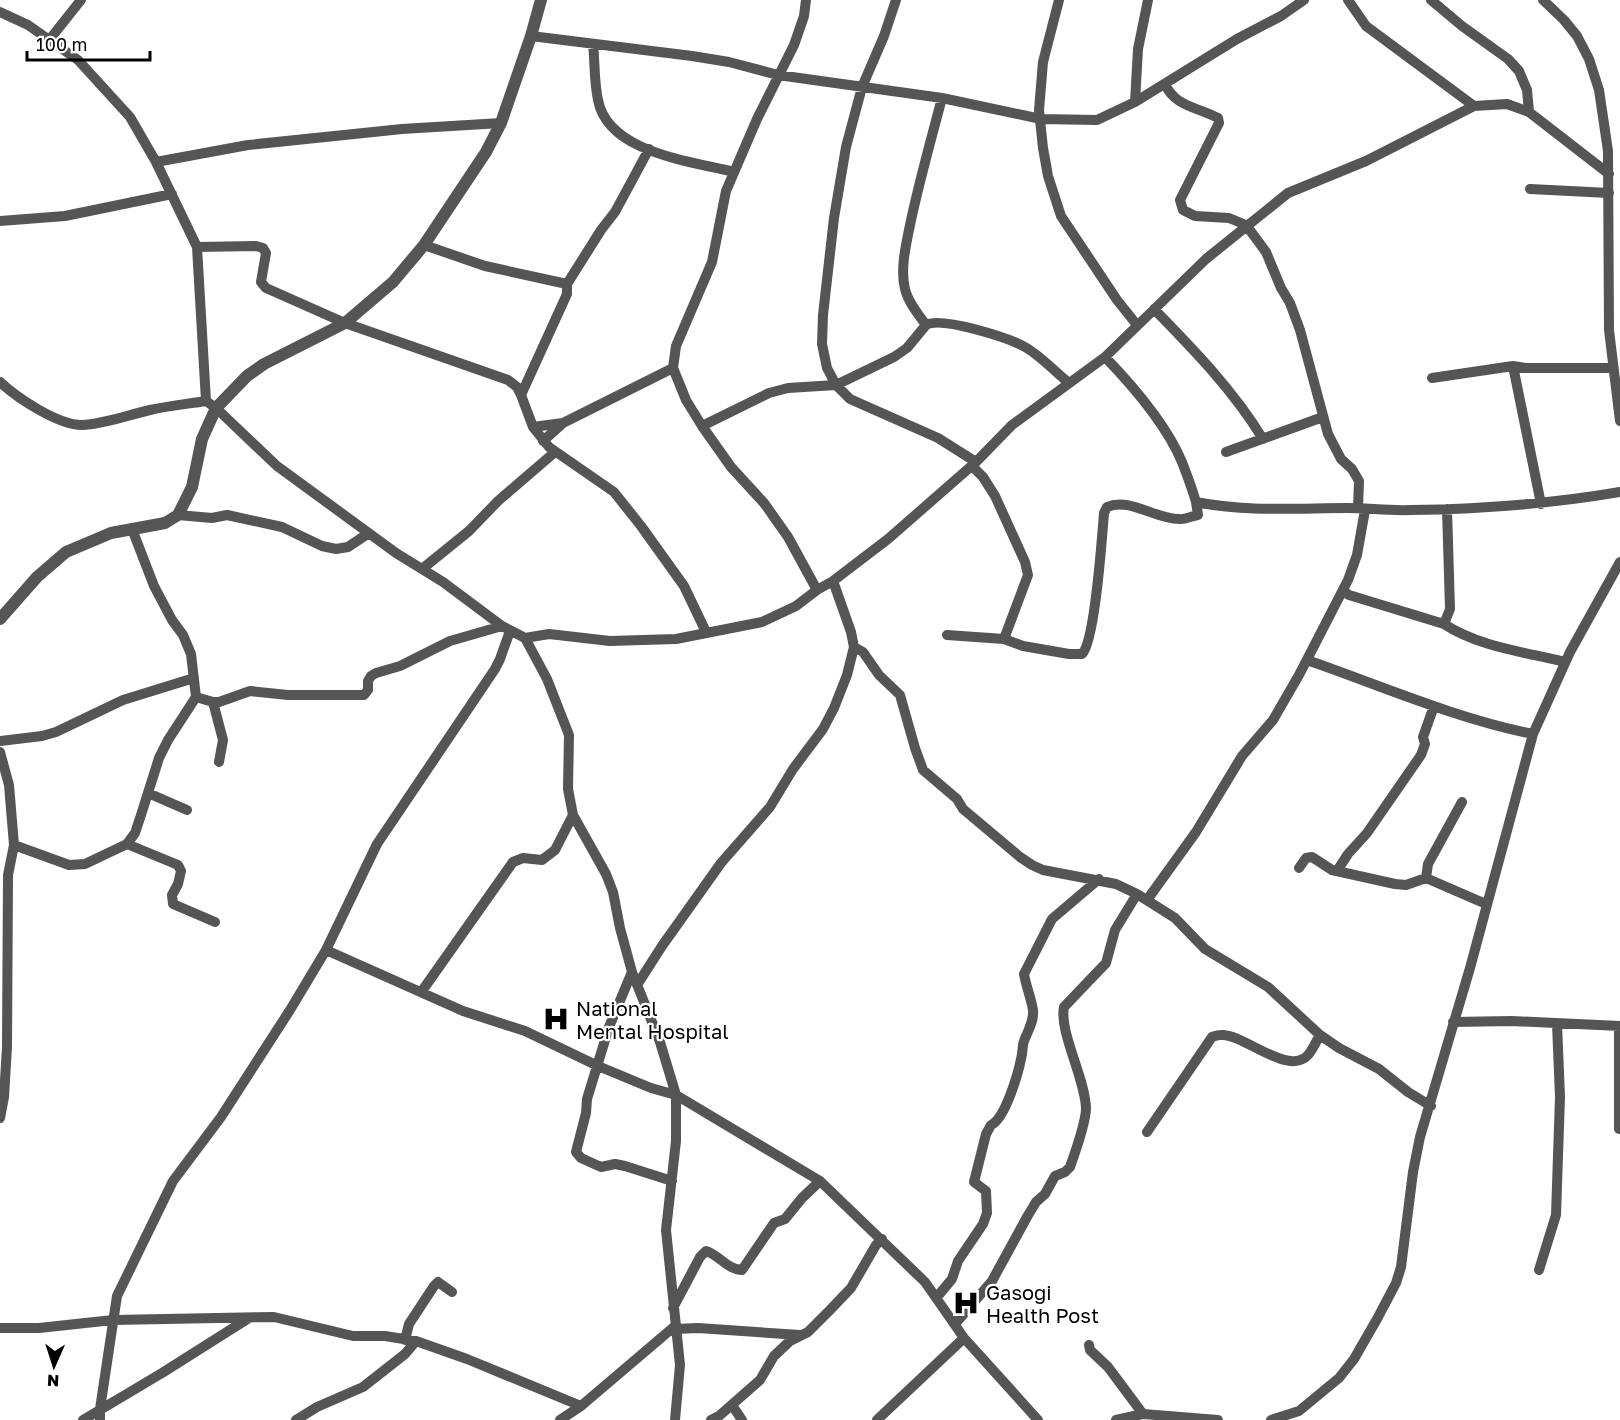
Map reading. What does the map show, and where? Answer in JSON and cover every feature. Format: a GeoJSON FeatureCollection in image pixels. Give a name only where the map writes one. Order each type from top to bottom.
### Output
{"type":"FeatureCollection","features":[{"type":"Feature","properties":{"kind":"street"},"geometry":{"type":"LineString","coordinates":[[50,39],[81,0]]}},
{"type":"Feature","properties":{"kind":"street"},"geometry":{"type":"LineString","coordinates":[[0,382],[37,408],[79,425],[153,409],[211,404],[264,364],[345,323],[393,282],[424,245],[475,170],[501,123],[541,0]]}},
{"type":"Feature","properties":{"kind":"street"},"geometry":{"type":"LineString","coordinates":[[806,0],[804,16],[794,45],[778,75],[726,191],[712,262],[676,346],[673,368],[686,400],[702,426],[731,467],[764,503],[788,537],[817,590]]}},
{"type":"Feature","properties":{"kind":"street"},"geometry":{"type":"LineString","coordinates":[[896,0],[884,36],[862,87],[846,147],[834,218],[822,344],[827,368],[836,385],[850,399],[938,438],[974,464],[995,496],[1025,561],[1028,575],[1004,639]]}},
{"type":"Feature","properties":{"kind":"street"},"geometry":{"type":"LineString","coordinates":[[1059,0],[1043,62],[1039,110],[1048,176],[1061,216],[1117,300],[1137,325]]}},
{"type":"Feature","properties":{"kind":"street"},"geometry":{"type":"LineString","coordinates":[[1135,102],[1138,49],[1148,0]]}},
{"type":"Feature","properties":{"kind":"street"},"geometry":{"type":"LineString","coordinates":[[531,36],[729,62],[778,75],[942,98],[1041,119],[1097,120],[1135,102],[1238,39],[1281,16],[1304,0]]}},
{"type":"Feature","properties":{"kind":"street"},"geometry":{"type":"LineString","coordinates":[[1348,0],[1366,26],[1474,106]]}},
{"type":"Feature","properties":{"kind":"street"},"geometry":{"type":"LineString","coordinates":[[1431,0],[1508,59],[1519,71],[1527,90],[1529,112]]}},
{"type":"Feature","properties":{"kind":"street"},"geometry":{"type":"LineString","coordinates":[[1543,0],[1577,36],[1589,59],[1599,90],[1607,133],[1615,331],[1613,368],[1620,421]]}},
{"type":"Feature","properties":{"kind":"street"},"geometry":{"type":"LineString","coordinates":[[0,12],[28,25],[78,60],[130,117],[156,162],[197,247],[211,404],[192,487],[178,515],[165,523],[111,533],[66,552],[37,577],[0,618]]}},
{"type":"Feature","properties":{"kind":"street"},"geometry":{"type":"LineString","coordinates":[[593,44],[598,101],[608,123],[617,133],[665,155],[734,172]]}},
{"type":"Feature","properties":{"kind":"street"},"geometry":{"type":"LineString","coordinates":[[1147,900],[1196,832],[1242,756],[1273,720],[1307,660],[1342,591],[1357,555],[1361,509],[1359,481],[1341,459],[1328,434],[1300,330],[1266,252],[1246,225],[1229,218],[1195,216],[1183,210],[1180,200],[1219,123],[1218,118],[1211,114],[1175,99],[1169,94],[1164,84]]}},
{"type":"Feature","properties":{"kind":"street"},"geometry":{"type":"LineString","coordinates":[[926,325],[907,296],[904,286],[905,250],[942,98]]}},
{"type":"Feature","properties":{"kind":"street"},"geometry":{"type":"LineString","coordinates":[[211,404],[277,466],[369,533],[444,582],[506,629],[525,638],[549,634],[610,641],[676,639],[762,622],[796,606],[833,581],[918,514],[974,464],[1012,425],[1105,357],[1206,259],[1288,193],[1366,160],[1474,106],[1492,104],[1507,104],[1529,112],[1610,174]]}},
{"type":"Feature","properties":{"kind":"street"},"geometry":{"type":"LineString","coordinates":[[156,162],[248,145],[402,129],[501,123]]}},
{"type":"Feature","properties":{"kind":"street"},"geometry":{"type":"LineString","coordinates":[[521,395],[567,294],[567,284],[615,212],[649,149]]}},
{"type":"Feature","properties":{"kind":"street"},"geometry":{"type":"LineString","coordinates":[[1530,189],[1610,193]]}},
{"type":"Feature","properties":{"kind":"street"},"geometry":{"type":"LineString","coordinates":[[0,221],[64,216],[172,194]]}},
{"type":"Feature","properties":{"kind":"street"},"geometry":{"type":"LineString","coordinates":[[424,245],[485,266],[567,284]]}},
{"type":"Feature","properties":{"kind":"street"},"geometry":{"type":"LineString","coordinates":[[197,247],[256,246],[263,248],[266,253],[261,282],[266,288],[345,323],[508,380],[518,387],[533,427],[543,441],[555,452],[614,492],[684,586],[706,632]]}},
{"type":"Feature","properties":{"kind":"street"},"geometry":{"type":"LineString","coordinates":[[1154,309],[1224,383],[1263,439]]}},
{"type":"Feature","properties":{"kind":"street"},"geometry":{"type":"LineString","coordinates":[[702,426],[769,393],[788,388],[836,385],[894,357],[907,348],[930,322],[986,332],[1025,347],[1069,383]]}},
{"type":"Feature","properties":{"kind":"street"},"geometry":{"type":"LineString","coordinates":[[947,635],[1004,639],[1023,646],[1082,654],[1086,650],[1092,625],[1104,513],[1107,507],[1113,504],[1129,506],[1169,519],[1182,520],[1198,515],[1196,502],[1181,460],[1139,393],[1105,357]]}},
{"type":"Feature","properties":{"kind":"street"},"geometry":{"type":"LineString","coordinates":[[1432,378],[1513,366],[1613,368]]}},
{"type":"Feature","properties":{"kind":"street"},"geometry":{"type":"LineString","coordinates":[[1513,366],[1541,504]]}},
{"type":"Feature","properties":{"kind":"street"},"geometry":{"type":"LineString","coordinates":[[543,441],[562,423],[673,368]]}},
{"type":"Feature","properties":{"kind":"street"},"geometry":{"type":"LineString","coordinates":[[1226,452],[1323,417]]}},
{"type":"Feature","properties":{"kind":"street"},"geometry":{"type":"LineString","coordinates":[[533,427],[562,423]]}},
{"type":"Feature","properties":{"kind":"street"},"geometry":{"type":"LineString","coordinates":[[422,569],[469,531],[498,501],[555,452]]}},
{"type":"Feature","properties":{"kind":"street"},"geometry":{"type":"LineString","coordinates":[[1196,502],[1209,505],[1259,507],[1447,509],[1541,504],[1620,492]]}},
{"type":"Feature","properties":{"kind":"street"},"geometry":{"type":"LineString","coordinates":[[1444,624],[1450,609],[1447,509]]}},
{"type":"Feature","properties":{"kind":"street"},"geometry":{"type":"LineString","coordinates":[[178,515],[212,518],[227,515],[282,528],[322,546],[336,549],[348,547],[369,533]]}},
{"type":"Feature","properties":{"kind":"street"},"geometry":{"type":"LineString","coordinates":[[15,846],[69,865],[86,864],[127,844],[135,832],[159,758],[196,697],[197,690],[191,654],[183,635],[172,620],[154,586],[132,529]]}},
{"type":"Feature","properties":{"kind":"street"},"geometry":{"type":"LineString","coordinates":[[1271,1420],[1299,1411],[1339,1378],[1354,1359],[1396,1283],[1401,1267],[1413,1172],[1420,1137],[1470,968],[1533,734],[1565,662],[1620,562]]}},
{"type":"Feature","properties":{"kind":"street"},"geometry":{"type":"LineString","coordinates":[[637,985],[721,863],[770,807],[793,769],[823,729],[843,687],[854,647],[833,581]]}},
{"type":"Feature","properties":{"kind":"street"},"geometry":{"type":"LineString","coordinates":[[1342,591],[1348,595],[1444,624],[1456,632],[1494,645],[1565,662]]}},
{"type":"Feature","properties":{"kind":"street"},"geometry":{"type":"LineString","coordinates":[[196,697],[219,702],[250,691],[288,695],[364,695],[368,690],[368,681],[376,673],[400,666],[450,640],[506,629]]}},
{"type":"Feature","properties":{"kind":"street"},"geometry":{"type":"LineString","coordinates":[[100,1414],[117,1296],[173,1181],[221,1117],[290,1011],[326,950],[377,844],[495,669],[506,629]]}},
{"type":"Feature","properties":{"kind":"street"},"geometry":{"type":"LineString","coordinates":[[525,638],[547,679],[569,735],[568,789],[573,815],[606,874],[613,892],[632,972],[660,1042],[676,1095],[676,1141],[666,1230],[680,1365],[675,1420]]}},
{"type":"Feature","properties":{"kind":"street"},"geometry":{"type":"LineString","coordinates":[[854,647],[863,652],[879,675],[900,695],[923,770],[957,800],[963,809],[1020,857],[1043,870],[1116,884],[1147,900],[1174,918],[1205,949],[1268,987],[1320,1035],[1379,1069],[1408,1092],[1431,1106]]}},
{"type":"Feature","properties":{"kind":"street"},"geometry":{"type":"LineString","coordinates":[[1307,660],[1408,699],[1533,734]]}},
{"type":"Feature","properties":{"kind":"street"},"geometry":{"type":"LineString","coordinates":[[0,741],[56,732],[123,700],[194,678]]}},
{"type":"Feature","properties":{"kind":"street"},"geometry":{"type":"LineString","coordinates":[[213,702],[223,740],[219,762]]}},
{"type":"Feature","properties":{"kind":"street"},"geometry":{"type":"LineString","coordinates":[[1337,871],[1348,854],[1367,833],[1421,755],[1425,744],[1423,737],[1434,706]]}},
{"type":"Feature","properties":{"kind":"street"},"geometry":{"type":"LineString","coordinates":[[0,752],[9,785],[15,846],[4,874],[6,1047],[4,1097],[0,1118]]}},
{"type":"Feature","properties":{"kind":"street"},"geometry":{"type":"LineString","coordinates":[[148,793],[187,810]]}},
{"type":"Feature","properties":{"kind":"street"},"geometry":{"type":"LineString","coordinates":[[1426,878],[1428,864],[1462,802]]}},
{"type":"Feature","properties":{"kind":"street"},"geometry":{"type":"LineString","coordinates":[[422,991],[513,862],[523,858],[542,860],[555,850],[573,815]]}},
{"type":"Feature","properties":{"kind":"street"},"geometry":{"type":"LineString","coordinates":[[127,844],[178,865],[181,871],[172,895],[173,904],[215,922]]}},
{"type":"Feature","properties":{"kind":"street"},"geometry":{"type":"LineString","coordinates":[[1299,868],[1306,858],[1312,857],[1332,870],[1406,885],[1426,878],[1486,904]]}},
{"type":"Feature","properties":{"kind":"street"},"geometry":{"type":"LineString","coordinates":[[937,1297],[952,1279],[958,1262],[971,1244],[987,1213],[986,1191],[974,1182],[986,1134],[991,1125],[996,1123],[1007,1103],[1021,1060],[1024,1040],[1032,1023],[1033,1010],[1024,974],[1052,919],[1099,879]]}},
{"type":"Feature","properties":{"kind":"street"},"geometry":{"type":"LineString","coordinates":[[955,1324],[992,1281],[1036,1202],[1045,1194],[1055,1176],[1070,1167],[1086,1107],[1064,1022],[1064,1008],[1106,963],[1115,930],[1137,894]]}},
{"type":"Feature","properties":{"kind":"street"},"geometry":{"type":"LineString","coordinates":[[326,950],[463,1011],[525,1031],[598,1066],[651,1088],[676,1095],[820,1181],[925,1282],[964,1338],[1038,1420]]}},
{"type":"Feature","properties":{"kind":"street"},"geometry":{"type":"LineString","coordinates":[[632,972],[609,1027],[587,1099],[586,1113],[576,1152],[580,1158],[601,1167],[615,1164],[672,1181]]}},
{"type":"Feature","properties":{"kind":"street"},"geometry":{"type":"LineString","coordinates":[[1453,1022],[1619,1026],[1619,1129]]}},
{"type":"Feature","properties":{"kind":"street"},"geometry":{"type":"LineString","coordinates":[[1539,1270],[1556,1215],[1560,1097],[1557,1024]]}},
{"type":"Feature","properties":{"kind":"street"},"geometry":{"type":"LineString","coordinates":[[1147,1132],[1212,1037],[1229,1036],[1278,1058],[1297,1061],[1307,1057],[1320,1035]]}},
{"type":"Feature","properties":{"kind":"street"},"geometry":{"type":"LineString","coordinates":[[673,1308],[700,1257],[706,1251],[713,1253],[737,1270],[742,1270],[774,1223],[785,1219],[820,1181]]}},
{"type":"Feature","properties":{"kind":"street"},"geometry":{"type":"LineString","coordinates":[[711,1420],[732,1406],[760,1380],[774,1356],[800,1335],[808,1332],[851,1288],[876,1245],[882,1239]]}},
{"type":"Feature","properties":{"kind":"street"},"geometry":{"type":"LineString","coordinates":[[296,1420],[317,1407],[363,1387],[405,1354],[411,1340],[409,1324],[434,1286],[438,1282],[441,1283],[452,1292]]}},
{"type":"Feature","properties":{"kind":"street"},"geometry":{"type":"LineString","coordinates":[[83,1420],[100,1414],[249,1317]]}},
{"type":"Feature","properties":{"kind":"street"},"geometry":{"type":"LineString","coordinates":[[0,1328],[39,1328],[113,1320],[274,1317],[353,1336],[386,1336],[411,1340],[467,1359],[581,1406]]}},
{"type":"Feature","properties":{"kind":"street"},"geometry":{"type":"LineString","coordinates":[[560,1420],[581,1406],[675,1328],[800,1335]]}},
{"type":"Feature","properties":{"kind":"street"},"geometry":{"type":"LineString","coordinates":[[877,1420],[964,1338]]}},
{"type":"Feature","properties":{"kind":"street"},"geometry":{"type":"LineString","coordinates":[[1089,1345],[1090,1350],[1108,1367],[1143,1414]]}},
{"type":"Feature","properties":{"kind":"street"},"geometry":{"type":"LineString","coordinates":[[732,1406],[742,1420]]}},
{"type":"Feature","properties":{"kind":"street"},"geometry":{"type":"LineString","coordinates":[[1116,1420],[1143,1414],[1218,1420]]}},
{"type":"Feature","properties":{"kind":"place","name":"National Mental Hospital"},"geometry":{"type":"Point","coordinates":[556,1019]}},
{"type":"Feature","properties":{"kind":"place","name":"Gasogi Health Post"},"geometry":{"type":"Point","coordinates":[966,1303]}}]}
